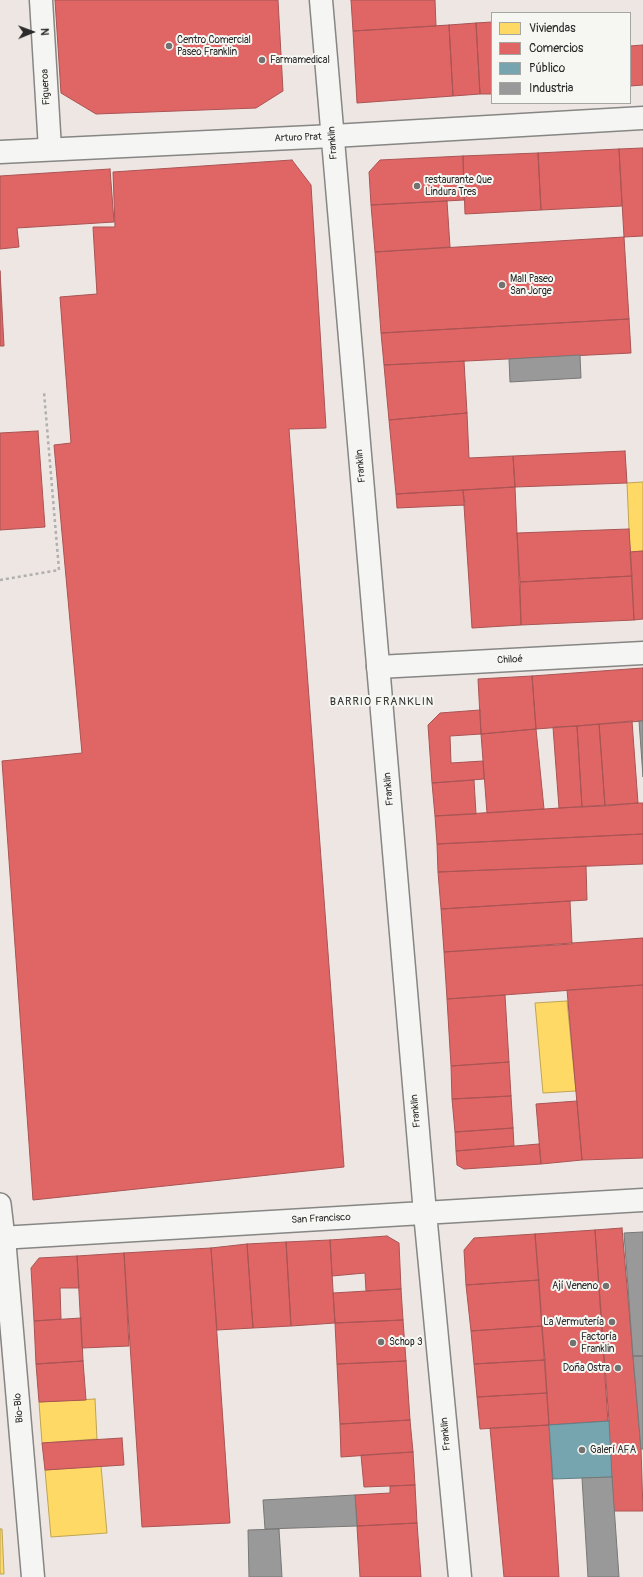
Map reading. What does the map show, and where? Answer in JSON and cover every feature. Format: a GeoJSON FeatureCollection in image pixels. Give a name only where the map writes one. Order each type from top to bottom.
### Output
{"type":"FeatureCollection","features":[{"type":"Feature","properties":{"kind":"main road","name":"Figueroa"},"geometry":{"type":"LineString","coordinates":[[41,0],[50,150]]}},
{"type":"Feature","properties":{"kind":"main road","name":"Franklin"},"geometry":{"type":"LineString","coordinates":[[321,0],[425,1213],[460,1577]]}},
{"type":"Feature","properties":{"kind":"main road","name":"Arturo Prat"},"geometry":{"type":"LineString","coordinates":[[0,152],[333,136],[643,118]]}},
{"type":"Feature","properties":{"kind":"main road","name":"Chiloé"},"geometry":{"type":"LineString","coordinates":[[378,667],[643,653]]}},
{"type":"Feature","properties":{"kind":"main road","name":"San Francisco"},"geometry":{"type":"LineString","coordinates":[[2,1238],[643,1200]]}},
{"type":"Feature","properties":{"kind":"main road","name":"Bio-Bio"},"geometry":{"type":"LineString","coordinates":[[2,1238],[33,1577]]}},
{"type":"Feature","properties":{"kind":"street"},"geometry":{"type":"LineString","coordinates":[[0,1204],[2,1238]]}},
{"type":"Feature","properties":{"kind":"path"},"geometry":{"type":"LineString","coordinates":[[0,580],[59,570],[44,392]]}},
{"type":"Feature","properties":{"kind":"shaded area"},"geometry":{"type":"Polygon","coordinates":[[[0,0],[643,0],[643,1577],[0,1577],[0,0]]]}},
{"type":"Feature","properties":{"kind":"building: Viviendas"},"geometry":{"type":"Polygon","coordinates":[[[643,482],[643,551],[630,552],[627,483],[643,482]]]}},
{"type":"Feature","properties":{"kind":"building: Viviendas"},"geometry":{"type":"Polygon","coordinates":[[[567,1001],[576,1091],[543,1093],[535,1003],[567,1001]]]}},
{"type":"Feature","properties":{"kind":"building: Viviendas"},"geometry":{"type":"Polygon","coordinates":[[[95,1399],[97,1439],[42,1443],[39,1402],[95,1399]]]}},
{"type":"Feature","properties":{"kind":"building: Viviendas"},"geometry":{"type":"Polygon","coordinates":[[[101,1466],[107,1533],[51,1537],[45,1470],[101,1466]]]}},
{"type":"Feature","properties":{"kind":"building: Viviendas"},"geometry":{"type":"Polygon","coordinates":[[[0,1529],[2,1529],[4,1574],[0,1574],[0,1529]]]}},
{"type":"Feature","properties":{"kind":"building: Comercios","name":"Centro Comercial Paseo Franklin"},"geometry":{"type":"Polygon","coordinates":[[[55,0],[278,0],[283,91],[256,108],[96,114],[61,93],[55,0]]]}},
{"type":"Feature","properties":{"kind":"building: Comercios"},"geometry":{"type":"Polygon","coordinates":[[[351,0],[435,0],[436,26],[353,31],[351,0]]]}},
{"type":"Feature","properties":{"kind":"building: Comercios"},"geometry":{"type":"Polygon","coordinates":[[[491,22],[491,94],[480,94],[476,23],[491,22]]]}},
{"type":"Feature","properties":{"kind":"building: Comercios"},"geometry":{"type":"Polygon","coordinates":[[[476,23],[480,94],[453,96],[449,25],[476,23]]]}},
{"type":"Feature","properties":{"kind":"building: Comercios"},"geometry":{"type":"Polygon","coordinates":[[[449,25],[453,96],[357,103],[353,31],[449,25]]]}},
{"type":"Feature","properties":{"kind":"building: Comercios"},"geometry":{"type":"Polygon","coordinates":[[[643,45],[643,85],[631,86],[631,46],[643,45]]]}},
{"type":"Feature","properties":{"kind":"building: Comercios"},"geometry":{"type":"Polygon","coordinates":[[[643,148],[643,236],[624,237],[619,149],[643,148]]]}},
{"type":"Feature","properties":{"kind":"building: Comercios"},"geometry":{"type":"Polygon","coordinates":[[[619,149],[622,206],[541,210],[538,153],[619,149]]]}},
{"type":"Feature","properties":{"kind":"building: Comercios"},"geometry":{"type":"Polygon","coordinates":[[[538,153],[541,210],[465,214],[463,156],[538,153]]]}},
{"type":"Feature","properties":{"kind":"building: Comercios","name":"restaurante Que Lindura Tres"},"geometry":{"type":"Polygon","coordinates":[[[463,156],[464,200],[371,205],[369,172],[380,160],[463,156]]]}},
{"type":"Feature","properties":{"kind":"building: Comercios"},"geometry":{"type":"Polygon","coordinates":[[[292,160],[311,185],[326,428],[289,429],[344,1167],[33,1200],[2,761],[82,753],[54,445],[71,443],[60,297],[97,294],[93,227],[115,227],[113,172],[292,160]]]}},
{"type":"Feature","properties":{"kind":"building: Comercios"},"geometry":{"type":"Polygon","coordinates":[[[110,169],[114,222],[17,228],[19,247],[0,249],[0,176],[110,169]]]}},
{"type":"Feature","properties":{"kind":"building: Comercios"},"geometry":{"type":"Polygon","coordinates":[[[447,201],[450,247],[375,252],[371,205],[447,201]]]}},
{"type":"Feature","properties":{"kind":"building: Comercios","name":"Mall Paseo San Jorge"},"geometry":{"type":"Polygon","coordinates":[[[624,237],[629,319],[381,333],[375,252],[624,237]]]}},
{"type":"Feature","properties":{"kind":"building: Comercios"},"geometry":{"type":"Polygon","coordinates":[[[0,271],[4,346],[0,346],[0,271]]]}},
{"type":"Feature","properties":{"kind":"building: Comercios"},"geometry":{"type":"Polygon","coordinates":[[[629,319],[631,353],[384,365],[381,333],[629,319]]]}},
{"type":"Feature","properties":{"kind":"building: Comercios"},"geometry":{"type":"Polygon","coordinates":[[[464,361],[467,413],[389,420],[384,365],[464,361]]]}},
{"type":"Feature","properties":{"kind":"building: Comercios"},"geometry":{"type":"Polygon","coordinates":[[[467,413],[469,458],[513,456],[515,487],[396,494],[389,420],[467,413]]]}},
{"type":"Feature","properties":{"kind":"building: Comercios"},"geometry":{"type":"Polygon","coordinates":[[[38,431],[45,527],[0,530],[0,433],[38,431]]]}},
{"type":"Feature","properties":{"kind":"building: Comercios"},"geometry":{"type":"Polygon","coordinates":[[[625,451],[627,483],[515,487],[513,456],[625,451]]]}},
{"type":"Feature","properties":{"kind":"building: Comercios"},"geometry":{"type":"Polygon","coordinates":[[[515,487],[521,625],[472,628],[463,490],[515,487]]]}},
{"type":"Feature","properties":{"kind":"building: Comercios"},"geometry":{"type":"Polygon","coordinates":[[[463,490],[465,505],[397,508],[396,494],[463,490]]]}},
{"type":"Feature","properties":{"kind":"building: Comercios"},"geometry":{"type":"Polygon","coordinates":[[[629,529],[632,576],[520,582],[517,533],[629,529]]]}},
{"type":"Feature","properties":{"kind":"building: Comercios"},"geometry":{"type":"Polygon","coordinates":[[[643,551],[643,619],[634,620],[630,552],[643,551]]]}},
{"type":"Feature","properties":{"kind":"building: Comercios"},"geometry":{"type":"Polygon","coordinates":[[[632,576],[634,620],[521,625],[520,582],[632,576]]]}},
{"type":"Feature","properties":{"kind":"building: Comercios"},"geometry":{"type":"Polygon","coordinates":[[[643,668],[643,721],[536,729],[532,676],[643,668]]]}},
{"type":"Feature","properties":{"kind":"building: Comercios"},"geometry":{"type":"Polygon","coordinates":[[[532,676],[536,729],[481,734],[478,679],[532,676]]]}},
{"type":"Feature","properties":{"kind":"building: Comercios"},"geometry":{"type":"Polygon","coordinates":[[[480,710],[481,734],[450,736],[451,763],[483,761],[484,779],[432,783],[428,725],[440,713],[480,710]]]}},
{"type":"Feature","properties":{"kind":"building: Comercios"},"geometry":{"type":"Polygon","coordinates":[[[632,721],[638,803],[605,806],[599,724],[632,721]]]}},
{"type":"Feature","properties":{"kind":"building: Comercios"},"geometry":{"type":"Polygon","coordinates":[[[599,724],[605,806],[582,807],[577,726],[599,724]]]}},
{"type":"Feature","properties":{"kind":"building: Comercios"},"geometry":{"type":"Polygon","coordinates":[[[577,726],[582,807],[559,808],[553,727],[577,726]]]}},
{"type":"Feature","properties":{"kind":"building: Comercios"},"geometry":{"type":"Polygon","coordinates":[[[536,729],[544,809],[487,813],[481,734],[536,729]]]}},
{"type":"Feature","properties":{"kind":"building: Comercios"},"geometry":{"type":"Polygon","coordinates":[[[474,780],[476,814],[435,816],[432,783],[474,780]]]}},
{"type":"Feature","properties":{"kind":"building: Comercios"},"geometry":{"type":"Polygon","coordinates":[[[643,803],[643,834],[437,844],[435,816],[643,803]]]}},
{"type":"Feature","properties":{"kind":"building: Comercios"},"geometry":{"type":"Polygon","coordinates":[[[643,834],[643,864],[438,872],[437,844],[643,834]]]}},
{"type":"Feature","properties":{"kind":"building: Comercios"},"geometry":{"type":"Polygon","coordinates":[[[586,866],[587,900],[441,909],[438,872],[586,866]]]}},
{"type":"Feature","properties":{"kind":"building: Comercios"},"geometry":{"type":"Polygon","coordinates":[[[570,901],[572,944],[444,952],[441,909],[570,901]]]}},
{"type":"Feature","properties":{"kind":"building: Comercios"},"geometry":{"type":"Polygon","coordinates":[[[643,938],[643,985],[447,999],[444,952],[643,938]]]}},
{"type":"Feature","properties":{"kind":"building: Comercios"},"geometry":{"type":"Polygon","coordinates":[[[643,985],[643,1158],[582,1160],[567,990],[643,985]]]}},
{"type":"Feature","properties":{"kind":"building: Comercios"},"geometry":{"type":"Polygon","coordinates":[[[505,995],[509,1062],[451,1066],[447,999],[505,995]]]}},
{"type":"Feature","properties":{"kind":"building: Comercios"},"geometry":{"type":"Polygon","coordinates":[[[509,1062],[511,1096],[452,1099],[451,1066],[509,1062]]]}},
{"type":"Feature","properties":{"kind":"building: Comercios"},"geometry":{"type":"Polygon","coordinates":[[[511,1096],[513,1128],[455,1132],[452,1099],[511,1096]]]}},
{"type":"Feature","properties":{"kind":"building: Comercios"},"geometry":{"type":"Polygon","coordinates":[[[577,1101],[582,1160],[541,1164],[536,1104],[577,1101]]]}},
{"type":"Feature","properties":{"kind":"building: Comercios"},"geometry":{"type":"Polygon","coordinates":[[[513,1128],[514,1146],[456,1151],[455,1132],[513,1128]]]}},
{"type":"Feature","properties":{"kind":"building: Comercios"},"geometry":{"type":"Polygon","coordinates":[[[539,1144],[541,1164],[464,1169],[457,1165],[456,1151],[539,1144]]]}},
{"type":"Feature","properties":{"kind":"building: Comercios"},"geometry":{"type":"Polygon","coordinates":[[[622,1228],[641,1449],[643,1511],[614,1511],[595,1230],[622,1228]]]}},
{"type":"Feature","properties":{"kind":"building: Comercios","name":"Factoría Franklin"},"geometry":{"type":"Polygon","coordinates":[[[595,1230],[609,1421],[549,1425],[535,1234],[595,1230]]]}},
{"type":"Feature","properties":{"kind":"building: Comercios"},"geometry":{"type":"Polygon","coordinates":[[[535,1234],[539,1280],[466,1285],[464,1250],[474,1238],[535,1234]]]}},
{"type":"Feature","properties":{"kind":"building: Comercios"},"geometry":{"type":"Polygon","coordinates":[[[387,1236],[399,1243],[401,1289],[366,1291],[365,1273],[332,1276],[330,1240],[387,1236]]]}},
{"type":"Feature","properties":{"kind":"building: Comercios"},"geometry":{"type":"Polygon","coordinates":[[[330,1240],[335,1323],[291,1326],[286,1242],[330,1240]]]}},
{"type":"Feature","properties":{"kind":"building: Comercios"},"geometry":{"type":"Polygon","coordinates":[[[286,1242],[291,1326],[253,1328],[247,1244],[286,1242]]]}},
{"type":"Feature","properties":{"kind":"building: Comercios"},"geometry":{"type":"Polygon","coordinates":[[[247,1244],[253,1328],[217,1330],[211,1248],[247,1244]]]}},
{"type":"Feature","properties":{"kind":"building: Comercios"},"geometry":{"type":"Polygon","coordinates":[[[211,1248],[230,1523],[142,1527],[124,1253],[211,1248]]]}},
{"type":"Feature","properties":{"kind":"building: Comercios"},"geometry":{"type":"Polygon","coordinates":[[[124,1253],[129,1346],[82,1348],[77,1256],[124,1253]]]}},
{"type":"Feature","properties":{"kind":"building: Comercios"},"geometry":{"type":"Polygon","coordinates":[[[77,1256],[79,1288],[60,1288],[61,1319],[34,1321],[31,1268],[39,1258],[77,1256]]]}},
{"type":"Feature","properties":{"kind":"building: Comercios"},"geometry":{"type":"Polygon","coordinates":[[[539,1280],[542,1326],[471,1331],[466,1285],[539,1280]]]}},
{"type":"Feature","properties":{"kind":"building: Comercios"},"geometry":{"type":"Polygon","coordinates":[[[401,1289],[403,1320],[335,1323],[333,1293],[401,1289]]]}},
{"type":"Feature","properties":{"kind":"building: Comercios"},"geometry":{"type":"Polygon","coordinates":[[[81,1318],[83,1361],[36,1364],[34,1321],[81,1318]]]}},
{"type":"Feature","properties":{"kind":"building: Comercios"},"geometry":{"type":"Polygon","coordinates":[[[403,1320],[406,1361],[337,1364],[335,1323],[403,1320]]]}},
{"type":"Feature","properties":{"kind":"building: Comercios"},"geometry":{"type":"Polygon","coordinates":[[[542,1326],[545,1360],[474,1364],[471,1331],[542,1326]]]}},
{"type":"Feature","properties":{"kind":"building: Comercios"},"geometry":{"type":"Polygon","coordinates":[[[545,1360],[547,1393],[477,1397],[474,1364],[545,1360]]]}},
{"type":"Feature","properties":{"kind":"building: Comercios"},"geometry":{"type":"Polygon","coordinates":[[[83,1361],[86,1400],[39,1402],[36,1364],[83,1361]]]}},
{"type":"Feature","properties":{"kind":"building: Comercios"},"geometry":{"type":"Polygon","coordinates":[[[406,1361],[410,1420],[340,1424],[337,1364],[406,1361]]]}},
{"type":"Feature","properties":{"kind":"building: Comercios"},"geometry":{"type":"Polygon","coordinates":[[[547,1393],[549,1425],[480,1429],[477,1397],[547,1393]]]}},
{"type":"Feature","properties":{"kind":"building: Comercios"},"geometry":{"type":"Polygon","coordinates":[[[410,1420],[413,1452],[341,1457],[340,1424],[410,1420]]]}},
{"type":"Feature","properties":{"kind":"building: Comercios"},"geometry":{"type":"Polygon","coordinates":[[[549,1425],[559,1577],[504,1577],[490,1428],[549,1425]]]}},
{"type":"Feature","properties":{"kind":"building: Comercios"},"geometry":{"type":"Polygon","coordinates":[[[122,1438],[124,1465],[45,1470],[42,1443],[122,1438]]]}},
{"type":"Feature","properties":{"kind":"building: Comercios"},"geometry":{"type":"Polygon","coordinates":[[[413,1452],[415,1485],[364,1487],[361,1455],[413,1452]]]}},
{"type":"Feature","properties":{"kind":"building: Comercios"},"geometry":{"type":"Polygon","coordinates":[[[415,1485],[417,1523],[357,1526],[355,1495],[390,1493],[390,1486],[415,1485]]]}},
{"type":"Feature","properties":{"kind":"building: Comercios"},"geometry":{"type":"Polygon","coordinates":[[[417,1523],[421,1577],[360,1577],[357,1526],[417,1523]]]}},
{"type":"Feature","properties":{"kind":"building: Público"},"geometry":{"type":"Polygon","coordinates":[[[609,1421],[612,1477],[553,1479],[549,1425],[609,1421]]]}},
{"type":"Feature","properties":{"kind":"building: Industria"},"geometry":{"type":"Polygon","coordinates":[[[580,355],[581,378],[510,382],[509,359],[580,355]]]}},
{"type":"Feature","properties":{"kind":"building: Industria"},"geometry":{"type":"Polygon","coordinates":[[[639,721],[643,721],[643,777],[639,721]]]}},
{"type":"Feature","properties":{"kind":"building: Industria"},"geometry":{"type":"Polygon","coordinates":[[[643,1232],[643,1356],[633,1356],[624,1233],[643,1232]]]}},
{"type":"Feature","properties":{"kind":"building: Industria"},"geometry":{"type":"Polygon","coordinates":[[[633,1356],[643,1356],[643,1449],[641,1449],[633,1356]]]}},
{"type":"Feature","properties":{"kind":"building: Industria"},"geometry":{"type":"Polygon","coordinates":[[[612,1477],[619,1577],[588,1577],[582,1478],[612,1477]]]}},
{"type":"Feature","properties":{"kind":"building: Industria"},"geometry":{"type":"Polygon","coordinates":[[[355,1495],[357,1526],[265,1529],[263,1500],[355,1495]]]}},
{"type":"Feature","properties":{"kind":"building: Industria"},"geometry":{"type":"Polygon","coordinates":[[[279,1529],[282,1577],[249,1577],[248,1530],[279,1529]]]}},
{"type":"Feature","properties":{"kind":"place","name":"Centro Comercial Paseo Franklin"},"geometry":{"type":"Point","coordinates":[169,46]}},
{"type":"Feature","properties":{"kind":"place","name":"Farmamedical"},"geometry":{"type":"Point","coordinates":[262,60]}},
{"type":"Feature","properties":{"kind":"place","name":"restaurante Que Lindura Tres"},"geometry":{"type":"Point","coordinates":[417,186]}},
{"type":"Feature","properties":{"kind":"place","name":"Mall Paseo San Jorge"},"geometry":{"type":"Point","coordinates":[502,285]}},
{"type":"Feature","properties":{"kind":"place","name":"Ají Veneno"},"geometry":{"type":"Point","coordinates":[606,1286]}},
{"type":"Feature","properties":{"kind":"place","name":"La Vermutería"},"geometry":{"type":"Point","coordinates":[612,1322]}},
{"type":"Feature","properties":{"kind":"place","name":"Schop 3"},"geometry":{"type":"Point","coordinates":[381,1342]}},
{"type":"Feature","properties":{"kind":"place","name":"Factoría Franklin"},"geometry":{"type":"Point","coordinates":[573,1343]}},
{"type":"Feature","properties":{"kind":"place","name":"Doña Ostra"},"geometry":{"type":"Point","coordinates":[618,1368]}},
{"type":"Feature","properties":{"kind":"place","name":"Galerí AFA"},"geometry":{"type":"Point","coordinates":[582,1450]}},
{"type":"Feature","properties":{"kind":"district","name":"BARRIO FRANKLIN"},"geometry":{"type":"Point","coordinates":[382,702]}}]}
